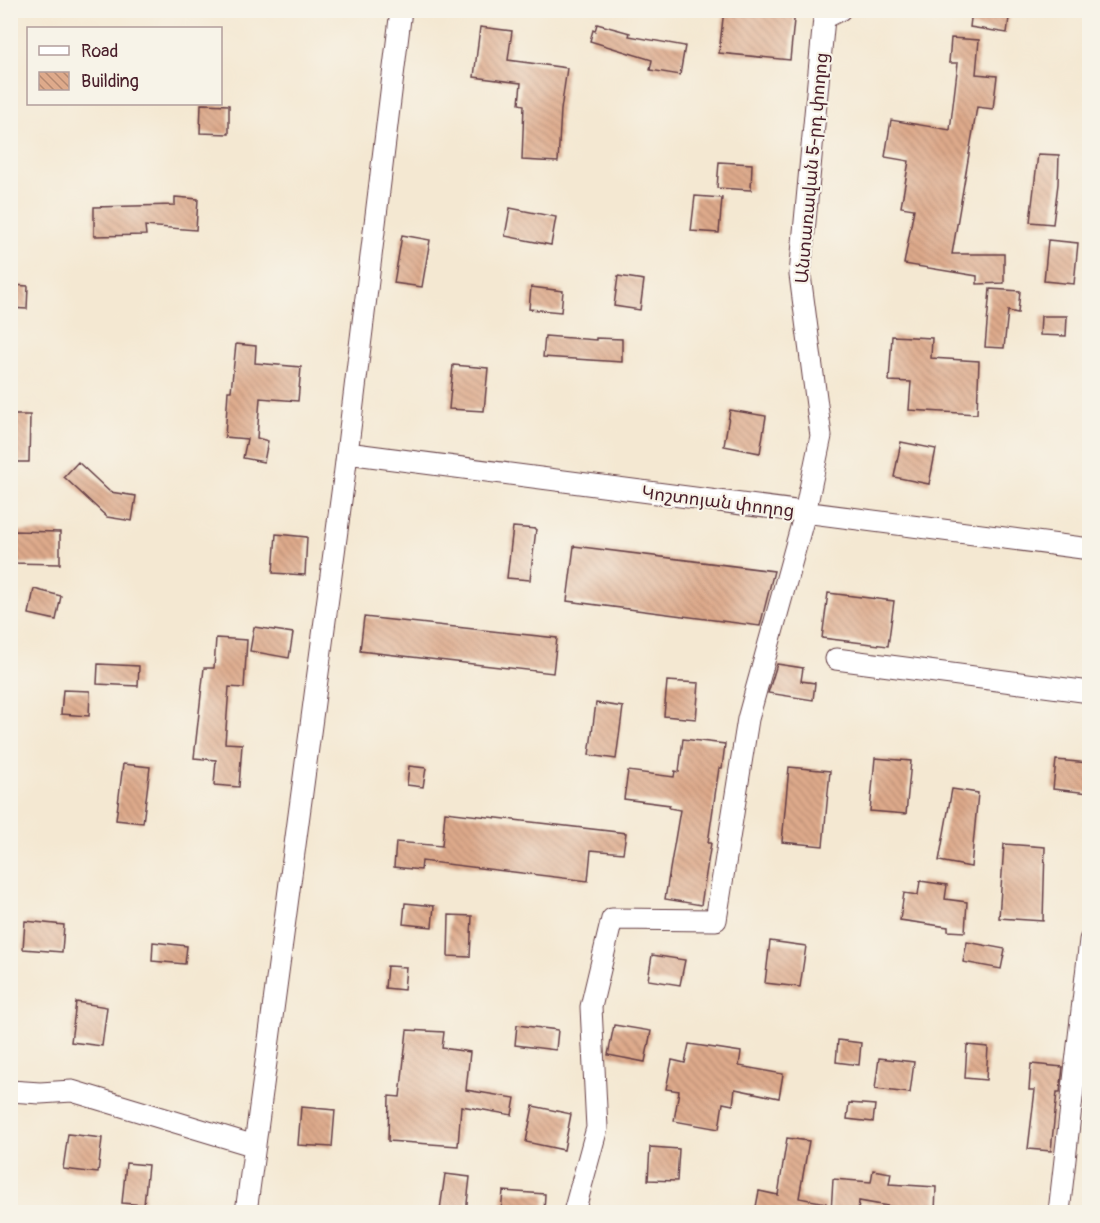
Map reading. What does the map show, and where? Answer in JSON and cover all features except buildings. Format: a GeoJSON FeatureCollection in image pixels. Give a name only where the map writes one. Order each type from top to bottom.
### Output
{"type":"FeatureCollection","features":[{"type":"Feature","properties":{"kind":"street"},"geometry":{"type":"LineString","coordinates":[[246,1212],[347,453],[401,10]]}},
{"type":"Feature","properties":{"kind":"street","name":"Անտառավան 5-րդ փողոց"},"geometry":{"type":"LineString","coordinates":[[804,513],[821,436],[800,275],[824,18],[840,10]]}},
{"type":"Feature","properties":{"kind":"street","name":"Կոշտոյան փողոց"},"geometry":{"type":"LineString","coordinates":[[347,453],[1089,549]]}},
{"type":"Feature","properties":{"kind":"street"},"geometry":{"type":"LineString","coordinates":[[574,1212],[597,1128],[591,1007],[612,919],[716,920],[748,719],[804,513]]}},
{"type":"Feature","properties":{"kind":"street"},"geometry":{"type":"LineString","coordinates":[[836,659],[1089,692]]}},
{"type":"Feature","properties":{"kind":"street"},"geometry":{"type":"LineString","coordinates":[[1059,1212],[1089,940]]}},
{"type":"Feature","properties":{"kind":"street"},"geometry":{"type":"LineString","coordinates":[[10,1091],[40,1093],[72,1091],[255,1146]]}}]}
